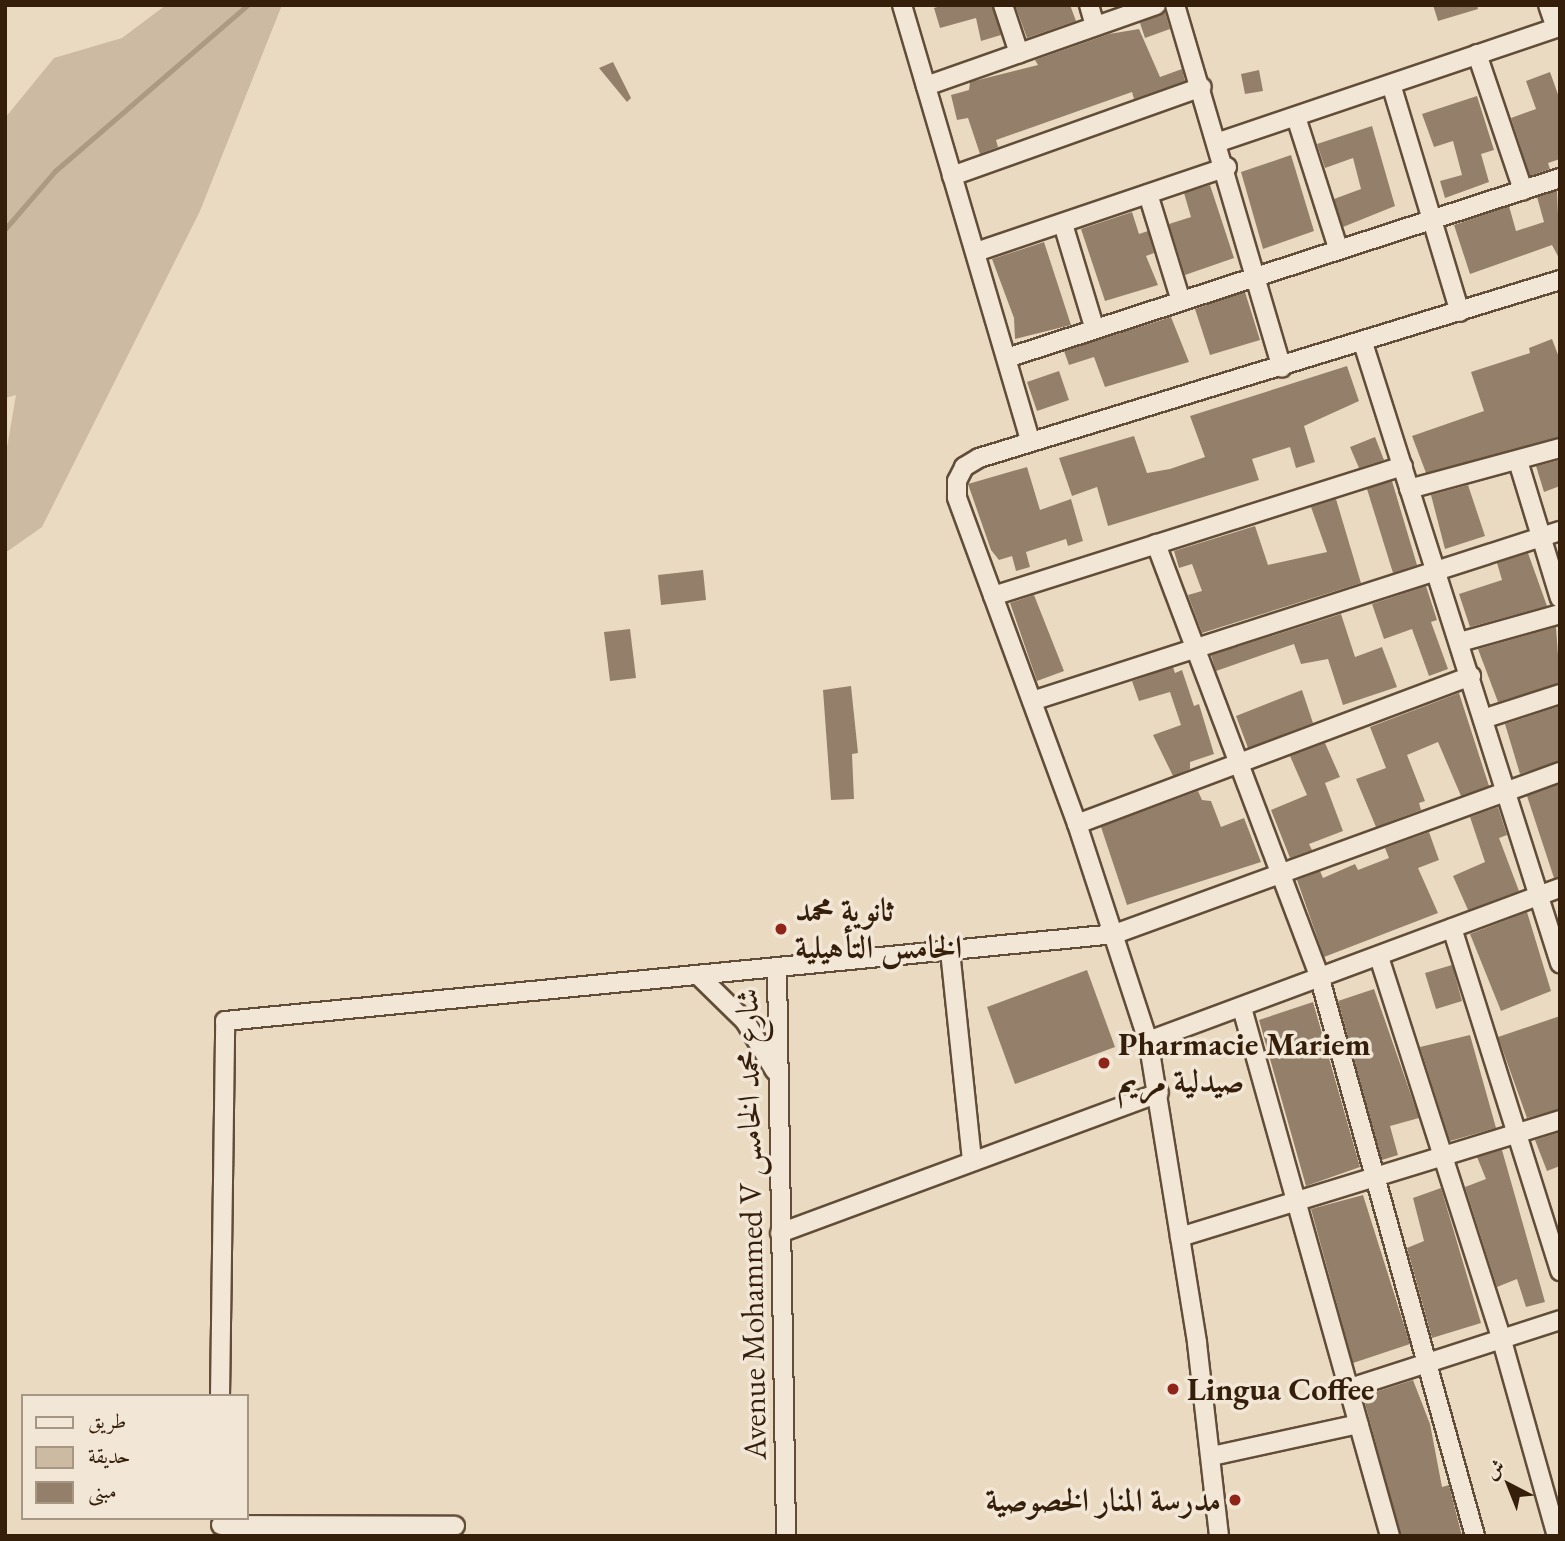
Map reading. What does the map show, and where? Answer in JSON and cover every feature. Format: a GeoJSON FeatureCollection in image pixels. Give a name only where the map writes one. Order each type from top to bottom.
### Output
{"type":"FeatureCollection","features":[{"type":"Feature","properties":{"kind":"street"},"geometry":{"type":"LineString","coordinates":[[902,5],[1030,441]]}},
{"type":"Feature","properties":{"kind":"street"},"geometry":{"type":"LineString","coordinates":[[1003,5],[1019,53]]}},
{"type":"Feature","properties":{"kind":"street"},"geometry":{"type":"LineString","coordinates":[[1088,5],[1095,26]]}},
{"type":"Feature","properties":{"kind":"street"},"geometry":{"type":"LineString","coordinates":[[926,86],[1156,5]]}},
{"type":"Feature","properties":{"kind":"street"},"geometry":{"type":"LineString","coordinates":[[1175,5],[1227,167],[1282,368]]}},
{"type":"Feature","properties":{"kind":"street"},"geometry":{"type":"LineString","coordinates":[[1219,142],[1477,54],[1558,33],[1548,5]]}},
{"type":"Feature","properties":{"kind":"street"},"geometry":{"type":"LineString","coordinates":[[1477,54],[1523,190]]}},
{"type":"Feature","properties":{"kind":"street"},"geometry":{"type":"LineString","coordinates":[[1391,84],[1460,312]]}},
{"type":"Feature","properties":{"kind":"street"},"geometry":{"type":"LineString","coordinates":[[952,176],[1202,87]]}},
{"type":"Feature","properties":{"kind":"street"},"geometry":{"type":"LineString","coordinates":[[1296,117],[1338,248]]}},
{"type":"Feature","properties":{"kind":"street"},"geometry":{"type":"LineString","coordinates":[[976,252],[1227,167]]}},
{"type":"Feature","properties":{"kind":"street"},"geometry":{"type":"LineString","coordinates":[[1007,358],[1180,298],[1560,178]]}},
{"type":"Feature","properties":{"kind":"street"},"geometry":{"type":"LineString","coordinates":[[1148,194],[1180,298]]}},
{"type":"Feature","properties":{"kind":"street"},"geometry":{"type":"LineString","coordinates":[[1063,224],[1094,327]]}},
{"type":"Feature","properties":{"kind":"street"},"geometry":{"type":"LineString","coordinates":[[1219,1536],[1212,1456],[1159,1093],[1148,1041],[1115,934],[993,596],[957,481],[971,461],[1030,441],[1282,368],[1560,280]]}},
{"type":"Feature","properties":{"kind":"street"},"geometry":{"type":"LineString","coordinates":[[1363,343],[1560,963]]}},
{"type":"Feature","properties":{"kind":"street"},"geometry":{"type":"LineString","coordinates":[[1409,489],[1560,448]]}},
{"type":"Feature","properties":{"kind":"street"},"geometry":{"type":"LineString","coordinates":[[1518,461],[1560,598]]}},
{"type":"Feature","properties":{"kind":"street"},"geometry":{"type":"LineString","coordinates":[[993,596],[1403,466]]}},
{"type":"Feature","properties":{"kind":"street"},"geometry":{"type":"LineString","coordinates":[[1032,701],[1560,531]]}},
{"type":"Feature","properties":{"kind":"street"},"geometry":{"type":"LineString","coordinates":[[1156,544],[1237,766],[1320,979],[1475,1536]]}},
{"type":"Feature","properties":{"kind":"street"},"geometry":{"type":"LineString","coordinates":[[1460,642],[1560,614]]}},
{"type":"Feature","properties":{"kind":"street"},"geometry":{"type":"LineString","coordinates":[[1077,824],[1471,676]]}},
{"type":"Feature","properties":{"kind":"street"},"geometry":{"type":"LineString","coordinates":[[1483,719],[1560,694]]}},
{"type":"Feature","properties":{"kind":"street","name":"Avenue Mohammed V شارع محمد الخامس"},"geometry":{"type":"LineString","coordinates":[[786,1536],[777,968],[1115,934],[1277,872],[1560,772]]}},
{"type":"Feature","properties":{"kind":"street"},"geometry":{"type":"LineString","coordinates":[[1148,1041],[1560,888]]}},
{"type":"Feature","properties":{"kind":"street"},"geometry":{"type":"LineString","coordinates":[[1452,928],[1560,1271]]}},
{"type":"Feature","properties":{"kind":"street"},"geometry":{"type":"LineString","coordinates":[[950,951],[972,1159]]}},
{"type":"Feature","properties":{"kind":"street"},"geometry":{"type":"LineString","coordinates":[[1379,957],[1441,1158],[1501,1338],[1557,1536]]}},
{"type":"Feature","properties":{"kind":"street"},"geometry":{"type":"LineString","coordinates":[[220,1394],[225,1021],[777,968]]}},
{"type":"Feature","properties":{"kind":"street"},"geometry":{"type":"LineString","coordinates":[[699,976],[745,1021],[777,1076]]}},
{"type":"Feature","properties":{"kind":"street"},"geometry":{"type":"LineString","coordinates":[[1242,1008],[1300,1200],[1350,1388],[1384,1534]]}},
{"type":"Feature","properties":{"kind":"street"},"geometry":{"type":"LineString","coordinates":[[780,1233],[972,1159],[1159,1093]]}},
{"type":"Feature","properties":{"kind":"street"},"geometry":{"type":"LineString","coordinates":[[1180,1237],[1560,1120]]}},
{"type":"Feature","properties":{"kind":"street"},"geometry":{"type":"LineString","coordinates":[[1350,1388],[1560,1320]]}},
{"type":"Feature","properties":{"kind":"street"},"geometry":{"type":"LineString","coordinates":[[1212,1456],[1359,1424]]}},
{"type":"Feature","properties":{"kind":"street"},"geometry":{"type":"LineString","coordinates":[[221,1526],[455,1527]]}},
{"type":"Feature","properties":{"kind":"green space"},"geometry":{"type":"Polygon","coordinates":[[[166,5],[282,5],[200,211],[42,527],[5,553],[5,459],[16,395],[5,398],[5,118],[54,58],[122,38],[166,5]]]}},
{"type":"Feature","properties":{"kind":"building"},"geometry":{"type":"Polygon","coordinates":[[[943,5],[992,5],[1001,35],[981,41],[976,18],[940,28],[934,8],[943,5]]]}},
{"type":"Feature","properties":{"kind":"building"},"geometry":{"type":"Polygon","coordinates":[[[1015,5],[1070,5],[1076,21],[1027,38],[1015,5]]]}},
{"type":"Feature","properties":{"kind":"building"},"geometry":{"type":"Polygon","coordinates":[[[1433,5],[1477,5],[1478,9],[1438,21],[1433,5]]]}},
{"type":"Feature","properties":{"kind":"building"},"geometry":{"type":"Polygon","coordinates":[[[1165,12],[1170,29],[1145,38],[1140,23],[1165,12]]]}},
{"type":"Feature","properties":{"kind":"building"},"geometry":{"type":"Polygon","coordinates":[[[1139,29],[1160,77],[1182,69],[1185,81],[1134,99],[1132,92],[996,140],[998,147],[980,154],[968,118],[957,120],[951,95],[969,90],[970,82],[1038,65],[1035,60],[1109,34],[1139,29]]]}},
{"type":"Feature","properties":{"kind":"building"},"geometry":{"type":"Polygon","coordinates":[[[613,62],[631,98],[627,102],[599,68],[613,62]]]}},
{"type":"Feature","properties":{"kind":"building"},"geometry":{"type":"Polygon","coordinates":[[[1259,70],[1263,91],[1245,94],[1241,74],[1259,70]]]}},
{"type":"Feature","properties":{"kind":"building"},"geometry":{"type":"Polygon","coordinates":[[[1550,72],[1560,100],[1560,159],[1548,163],[1550,169],[1530,176],[1511,118],[1536,109],[1526,81],[1550,72]]]}},
{"type":"Feature","properties":{"kind":"building"},"geometry":{"type":"Polygon","coordinates":[[[1477,96],[1494,150],[1481,154],[1489,182],[1445,198],[1440,181],[1462,175],[1453,141],[1434,147],[1422,114],[1477,96]]]}},
{"type":"Feature","properties":{"kind":"building"},"geometry":{"type":"Polygon","coordinates":[[[1372,126],[1395,206],[1343,227],[1334,199],[1361,189],[1353,158],[1325,168],[1317,144],[1372,126]]]}},
{"type":"Feature","properties":{"kind":"building"},"geometry":{"type":"Polygon","coordinates":[[[1291,155],[1314,231],[1263,249],[1241,172],[1291,155]]]}},
{"type":"Feature","properties":{"kind":"building"},"geometry":{"type":"Polygon","coordinates":[[[1210,185],[1234,258],[1185,275],[1169,224],[1191,217],[1184,193],[1210,185]]]}},
{"type":"Feature","properties":{"kind":"building"},"geometry":{"type":"Polygon","coordinates":[[[1557,191],[1560,260],[1552,245],[1470,274],[1454,225],[1509,206],[1516,231],[1544,222],[1537,197],[1557,191]]]}},
{"type":"Feature","properties":{"kind":"building"},"geometry":{"type":"Polygon","coordinates":[[[1132,212],[1139,234],[1148,231],[1154,253],[1146,256],[1158,285],[1105,301],[1081,229],[1132,212]]]}},
{"type":"Feature","properties":{"kind":"building"},"geometry":{"type":"Polygon","coordinates":[[[1044,242],[1071,325],[1015,339],[1014,318],[992,259],[1044,242]]]}},
{"type":"Feature","properties":{"kind":"building"},"geometry":{"type":"Polygon","coordinates":[[[1245,292],[1260,340],[1210,355],[1195,309],[1245,292]]]}},
{"type":"Feature","properties":{"kind":"building"},"geometry":{"type":"Polygon","coordinates":[[[1171,317],[1189,362],[1105,387],[1094,357],[1069,365],[1064,351],[1171,317]]]}},
{"type":"Feature","properties":{"kind":"building"},"geometry":{"type":"Polygon","coordinates":[[[1552,339],[1560,360],[1560,437],[1426,473],[1412,436],[1484,411],[1471,372],[1530,353],[1529,348],[1552,339]]]}},
{"type":"Feature","properties":{"kind":"building"},"geometry":{"type":"Polygon","coordinates":[[[1347,366],[1359,401],[1304,426],[1315,462],[1296,468],[1290,447],[1252,459],[1259,480],[1108,526],[1097,487],[1072,496],[1059,458],[1134,436],[1147,473],[1170,469],[1205,457],[1190,416],[1347,366]]]}},
{"type":"Feature","properties":{"kind":"building"},"geometry":{"type":"Polygon","coordinates":[[[1059,371],[1069,400],[1037,411],[1027,382],[1059,371]]]}},
{"type":"Feature","properties":{"kind":"building"},"geometry":{"type":"Polygon","coordinates":[[[1375,437],[1384,460],[1359,468],[1350,447],[1375,437]]]}},
{"type":"Feature","properties":{"kind":"building"},"geometry":{"type":"Polygon","coordinates":[[[1560,460],[1560,486],[1544,492],[1536,466],[1560,460]]]}},
{"type":"Feature","properties":{"kind":"building"},"geometry":{"type":"Polygon","coordinates":[[[1027,467],[1040,510],[1071,499],[1083,541],[1068,546],[1066,539],[1026,552],[1030,567],[1016,571],[1012,556],[999,560],[991,550],[968,484],[1027,467]]]}},
{"type":"Feature","properties":{"kind":"building"},"geometry":{"type":"Polygon","coordinates":[[[1392,481],[1417,565],[1393,573],[1367,489],[1392,481]]]}},
{"type":"Feature","properties":{"kind":"building"},"geometry":{"type":"Polygon","coordinates":[[[1468,485],[1485,536],[1445,549],[1431,495],[1468,485]]]}},
{"type":"Feature","properties":{"kind":"building"},"geometry":{"type":"Polygon","coordinates":[[[1336,499],[1361,583],[1202,633],[1188,595],[1202,591],[1192,564],[1179,568],[1174,551],[1255,526],[1268,565],[1327,552],[1311,507],[1336,499]]]}},
{"type":"Feature","properties":{"kind":"building"},"geometry":{"type":"Polygon","coordinates":[[[1528,553],[1547,606],[1470,627],[1459,594],[1502,580],[1497,563],[1528,553]]]}},
{"type":"Feature","properties":{"kind":"building"},"geometry":{"type":"Polygon","coordinates":[[[703,570],[706,600],[661,605],[658,575],[703,570]]]}},
{"type":"Feature","properties":{"kind":"building"},"geometry":{"type":"Polygon","coordinates":[[[1426,586],[1437,620],[1431,622],[1448,669],[1429,676],[1412,629],[1384,639],[1372,604],[1426,586]]]}},
{"type":"Feature","properties":{"kind":"building"},"geometry":{"type":"Polygon","coordinates":[[[1034,595],[1064,671],[1037,681],[1010,603],[1034,595]]]}},
{"type":"Feature","properties":{"kind":"building"},"geometry":{"type":"Polygon","coordinates":[[[1341,614],[1355,657],[1382,647],[1397,687],[1343,705],[1328,659],[1301,664],[1294,644],[1216,671],[1211,655],[1341,614]]]}},
{"type":"Feature","properties":{"kind":"building"},"geometry":{"type":"Polygon","coordinates":[[[1556,627],[1560,683],[1498,702],[1478,649],[1556,627]]]}},
{"type":"Feature","properties":{"kind":"building"},"geometry":{"type":"Polygon","coordinates":[[[630,629],[636,678],[610,681],[604,632],[630,629]]]}},
{"type":"Feature","properties":{"kind":"building"},"geometry":{"type":"Polygon","coordinates":[[[1173,667],[1175,673],[1182,670],[1194,706],[1199,704],[1214,754],[1190,762],[1190,769],[1173,776],[1153,735],[1181,725],[1170,692],[1139,701],[1132,681],[1173,667]]]}},
{"type":"Feature","properties":{"kind":"building"},"geometry":{"type":"Polygon","coordinates":[[[851,686],[858,753],[852,754],[854,799],[831,800],[823,690],[851,686]]]}},
{"type":"Feature","properties":{"kind":"building"},"geometry":{"type":"Polygon","coordinates":[[[1302,690],[1313,723],[1248,748],[1236,716],[1302,690]]]}},
{"type":"Feature","properties":{"kind":"building"},"geometry":{"type":"Polygon","coordinates":[[[1459,693],[1489,786],[1461,796],[1438,742],[1407,755],[1425,801],[1419,803],[1421,810],[1376,827],[1356,779],[1386,768],[1370,727],[1459,693]]]}},
{"type":"Feature","properties":{"kind":"building"},"geometry":{"type":"Polygon","coordinates":[[[1560,706],[1560,761],[1520,774],[1505,724],[1560,706]]]}},
{"type":"Feature","properties":{"kind":"building"},"geometry":{"type":"Polygon","coordinates":[[[1325,743],[1340,777],[1325,783],[1343,831],[1309,844],[1312,850],[1290,858],[1271,810],[1307,795],[1290,756],[1325,743]]]}},
{"type":"Feature","properties":{"kind":"building"},"geometry":{"type":"Polygon","coordinates":[[[1560,784],[1560,877],[1554,878],[1527,796],[1560,784]]]}},
{"type":"Feature","properties":{"kind":"building"},"geometry":{"type":"Polygon","coordinates":[[[1198,791],[1202,800],[1211,801],[1221,827],[1244,818],[1261,862],[1127,905],[1101,827],[1198,791]]]}},
{"type":"Feature","properties":{"kind":"building"},"geometry":{"type":"Polygon","coordinates":[[[1498,807],[1507,835],[1499,838],[1519,891],[1468,910],[1453,876],[1485,862],[1470,817],[1498,807]]]}},
{"type":"Feature","properties":{"kind":"building"},"geometry":{"type":"Polygon","coordinates":[[[1429,832],[1439,860],[1418,868],[1438,913],[1324,957],[1297,880],[1320,871],[1323,878],[1355,864],[1358,870],[1389,858],[1385,848],[1429,832]]]}},
{"type":"Feature","properties":{"kind":"building"},"geometry":{"type":"Polygon","coordinates":[[[1527,912],[1551,991],[1501,1011],[1470,934],[1527,912]]]}},
{"type":"Feature","properties":{"kind":"building"},"geometry":{"type":"Polygon","coordinates":[[[1452,965],[1462,1001],[1436,1009],[1425,973],[1452,965]]]}},
{"type":"Feature","properties":{"kind":"building"},"geometry":{"type":"Polygon","coordinates":[[[1087,970],[1115,1047],[1015,1084],[987,1007],[1087,970]]]}},
{"type":"Feature","properties":{"kind":"building"},"geometry":{"type":"Polygon","coordinates":[[[1374,989],[1419,1118],[1390,1126],[1398,1155],[1382,1160],[1338,1001],[1374,989]]]}},
{"type":"Feature","properties":{"kind":"building"},"geometry":{"type":"Polygon","coordinates":[[[1313,1002],[1360,1167],[1306,1186],[1259,1020],[1313,1002]]]}},
{"type":"Feature","properties":{"kind":"building"},"geometry":{"type":"Polygon","coordinates":[[[1560,1016],[1560,1109],[1527,1118],[1498,1037],[1560,1016]]]}},
{"type":"Feature","properties":{"kind":"building"},"geometry":{"type":"Polygon","coordinates":[[[1470,1035],[1496,1128],[1450,1141],[1420,1047],[1470,1035]]]}},
{"type":"Feature","properties":{"kind":"building"},"geometry":{"type":"Polygon","coordinates":[[[1560,1132],[1560,1166],[1547,1171],[1535,1140],[1560,1132]]]}},
{"type":"Feature","properties":{"kind":"building"},"geometry":{"type":"Polygon","coordinates":[[[1502,1150],[1545,1302],[1526,1307],[1517,1279],[1497,1287],[1465,1187],[1486,1179],[1477,1157],[1502,1150]]]}},
{"type":"Feature","properties":{"kind":"building"},"geometry":{"type":"Polygon","coordinates":[[[1441,1188],[1481,1323],[1432,1338],[1407,1248],[1424,1241],[1413,1198],[1441,1188]]]}},
{"type":"Feature","properties":{"kind":"building"},"geometry":{"type":"Polygon","coordinates":[[[1363,1195],[1410,1344],[1353,1363],[1311,1209],[1363,1195]]]}},
{"type":"Feature","properties":{"kind":"building"},"geometry":{"type":"Polygon","coordinates":[[[1413,1380],[1430,1424],[1442,1487],[1449,1485],[1462,1536],[1401,1536],[1363,1396],[1413,1380]]]}},
{"type":"Feature","properties":{"kind":"waterway"},"geometry":{"type":"LineString","coordinates":[[5,229],[55,171],[247,5]]}},
{"type":"Feature","properties":{"kind":"place","name":"ثانوية محمد الخامس التأهيلية"},"geometry":{"type":"Point","coordinates":[781,929]}},
{"type":"Feature","properties":{"kind":"place","name":"Pharmacie Mariem صيدلية مريم"},"geometry":{"type":"Point","coordinates":[1104,1063]}},
{"type":"Feature","properties":{"kind":"place","name":"Lingua Coffee"},"geometry":{"type":"Point","coordinates":[1173,1389]}},
{"type":"Feature","properties":{"kind":"place","name":"مدرسة المنار الخصوصية"},"geometry":{"type":"Point","coordinates":[1235,1500]}}]}
